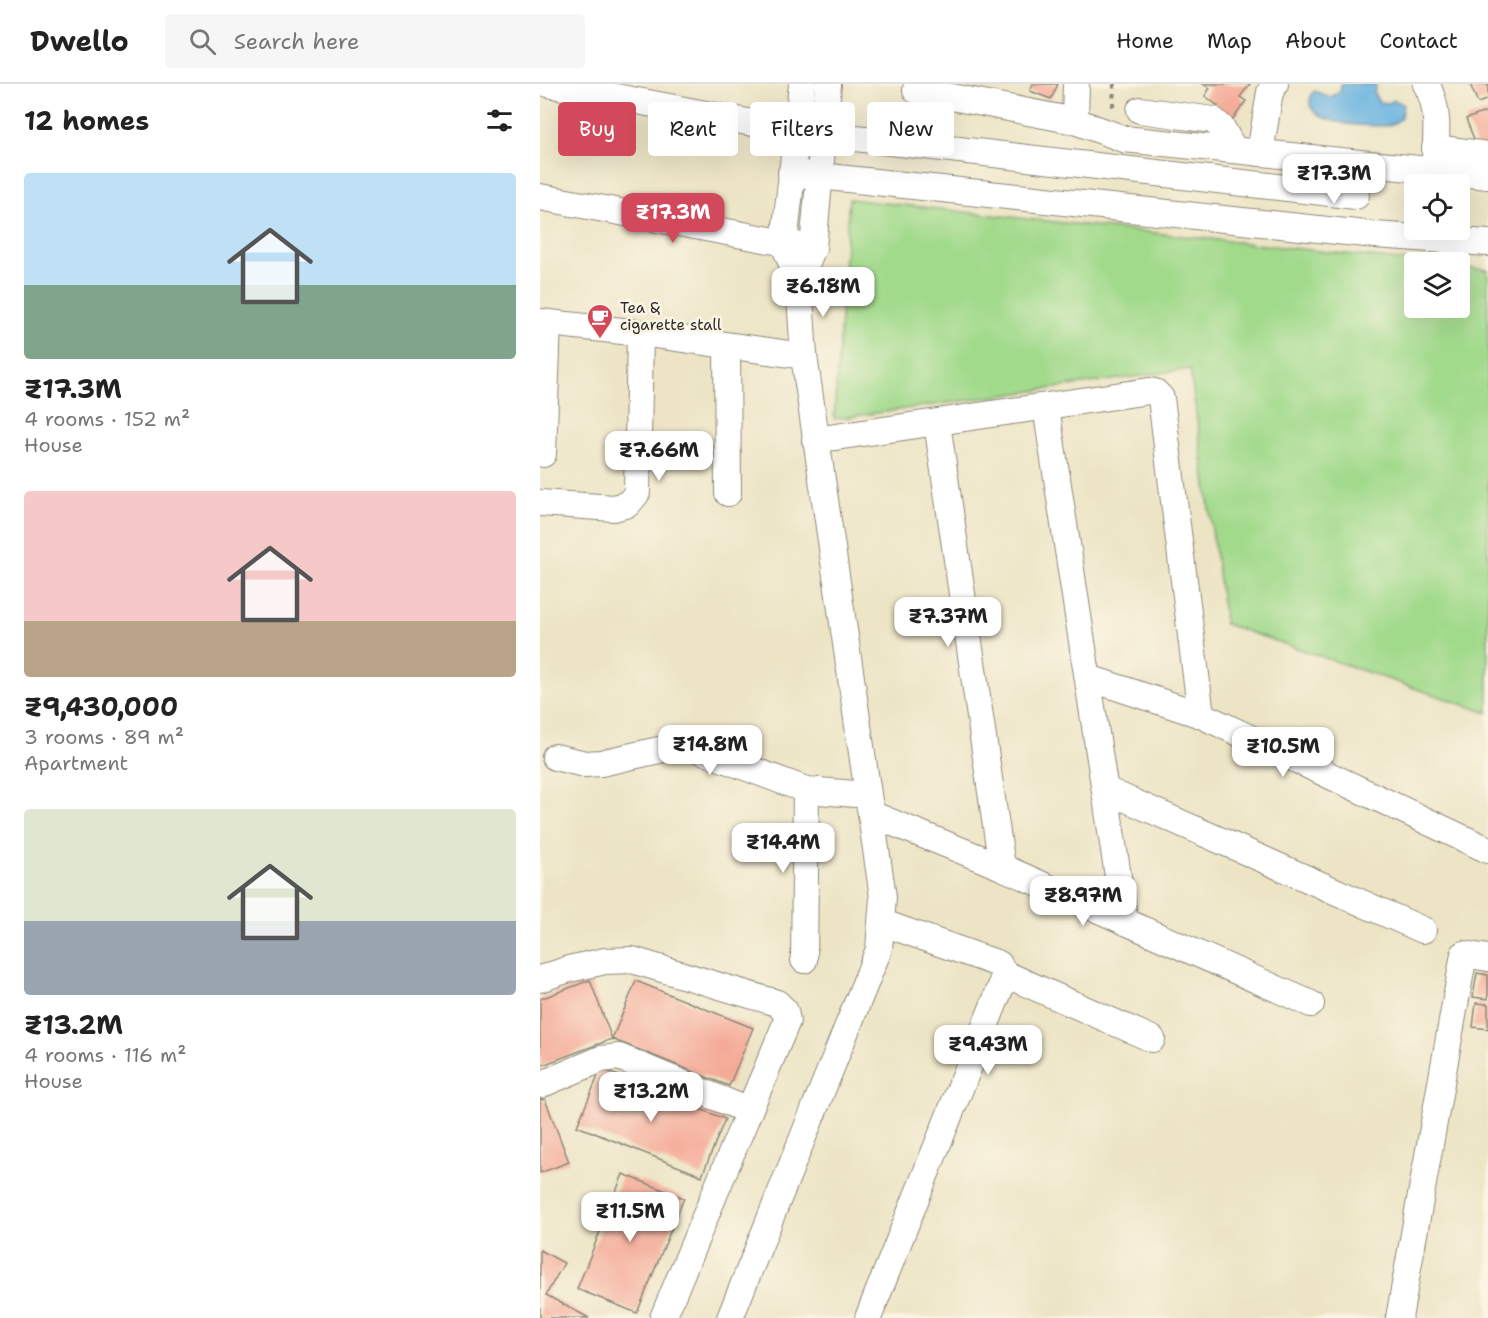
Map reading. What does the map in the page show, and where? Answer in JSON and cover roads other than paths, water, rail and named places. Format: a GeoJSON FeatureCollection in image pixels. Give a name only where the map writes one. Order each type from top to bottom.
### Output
{"type":"FeatureCollection","features":[{"type":"Feature","properties":{"kind":"street"},"geometry":{"type":"LineString","coordinates":[[548,84],[750,123]]}},
{"type":"Feature","properties":{"kind":"street"},"geometry":{"type":"LineString","coordinates":[[799,102],[802,84]]}},
{"type":"Feature","properties":{"kind":"street"},"geometry":{"type":"LineString","coordinates":[[826,102],[828,84]]}},
{"type":"Feature","properties":{"kind":"street"},"geometry":{"type":"LineString","coordinates":[[917,84],[916,90],[1075,121],[1124,139],[1358,163],[1488,155]]}},
{"type":"Feature","properties":{"kind":"street"},"geometry":{"type":"LineString","coordinates":[[1075,121],[1076,84]]}},
{"type":"Feature","properties":{"kind":"street"},"geometry":{"type":"LineString","coordinates":[[1260,153],[1270,92],[1275,84]]}},
{"type":"Feature","properties":{"kind":"street"},"geometry":{"type":"LineString","coordinates":[[1426,84],[1430,91],[1437,130],[1435,159]]}},
{"type":"Feature","properties":{"kind":"street"},"geometry":{"type":"LineString","coordinates":[[1140,110],[1213,120],[1222,128],[1234,150]]}},
{"type":"Feature","properties":{"kind":"street"},"geometry":{"type":"LineString","coordinates":[[855,139],[1356,196]]}},
{"type":"Feature","properties":{"kind":"street"},"geometry":{"type":"LineString","coordinates":[[730,1318],[879,949],[883,923],[883,897],[815,440],[804,356],[799,282],[784,244],[793,156]]}},
{"type":"Feature","properties":{"kind":"street"},"geometry":{"type":"LineString","coordinates":[[799,282],[813,248],[820,156]]}},
{"type":"Feature","properties":{"kind":"street"},"geometry":{"type":"LineString","coordinates":[[1435,159],[1488,176]]}},
{"type":"Feature","properties":{"kind":"street"},"geometry":{"type":"LineString","coordinates":[[1319,229],[1327,160]]}},
{"type":"Feature","properties":{"kind":"street"},"geometry":{"type":"LineString","coordinates":[[1354,233],[1358,163]]}},
{"type":"Feature","properties":{"kind":"street"},"geometry":{"type":"LineString","coordinates":[[791,173],[1354,233],[1488,243]]}},
{"type":"Feature","properties":{"kind":"street"},"geometry":{"type":"LineString","coordinates":[[540,197],[813,248]]}},
{"type":"Feature","properties":{"kind":"street"},"geometry":{"type":"LineString","coordinates":[[543,454],[544,323],[640,333],[804,356]]}},
{"type":"Feature","properties":{"kind":"street"},"geometry":{"type":"LineString","coordinates":[[540,503],[614,508],[628,504],[637,494],[640,333]]}},
{"type":"Feature","properties":{"kind":"street"},"geometry":{"type":"LineString","coordinates":[[727,346],[728,494]]}},
{"type":"Feature","properties":{"kind":"street"},"geometry":{"type":"LineString","coordinates":[[815,440],[1149,391],[1161,398],[1201,715]]}},
{"type":"Feature","properties":{"kind":"street"},"geometry":{"type":"LineString","coordinates":[[1046,407],[1125,922]]}},
{"type":"Feature","properties":{"kind":"street"},"geometry":{"type":"LineString","coordinates":[[937,423],[1002,867]]}},
{"type":"Feature","properties":{"kind":"street"},"geometry":{"type":"LineString","coordinates":[[1089,678],[1201,715],[1488,850]]}},
{"type":"Feature","properties":{"kind":"street"},"geometry":{"type":"LineString","coordinates":[[555,757],[585,764],[601,763],[677,746],[689,746],[806,790],[869,804],[1002,867],[1311,1004]]}},
{"type":"Feature","properties":{"kind":"street"},"geometry":{"type":"LineString","coordinates":[[804,960],[806,790]]}},
{"type":"Feature","properties":{"kind":"street"},"geometry":{"type":"LineString","coordinates":[[1106,790],[1423,930]]}},
{"type":"Feature","properties":{"kind":"street"},"geometry":{"type":"LineString","coordinates":[[868,1318],[1002,984],[1003,973],[999,964],[883,923]]}},
{"type":"Feature","properties":{"kind":"street"},"geometry":{"type":"LineString","coordinates":[[1399,1318],[1464,954],[1488,958]]}},
{"type":"Feature","properties":{"kind":"street"},"geometry":{"type":"LineString","coordinates":[[540,979],[569,969],[605,961],[632,960],[777,1003],[785,1011],[787,1021],[663,1318]]}},
{"type":"Feature","properties":{"kind":"street"},"geometry":{"type":"LineString","coordinates":[[1003,973],[1152,1039]]}},
{"type":"Feature","properties":{"kind":"street"},"geometry":{"type":"LineString","coordinates":[[540,1085],[601,1059],[619,1056],[749,1111]]}},
{"type":"Feature","properties":{"kind":"water"},"geometry":{"type":"Polygon","coordinates":[[[1341,84],[1376,84],[1374,94],[1379,102],[1389,103],[1394,100],[1403,104],[1401,118],[1389,125],[1366,126],[1336,121],[1313,111],[1310,102],[1314,91],[1330,97],[1340,92],[1341,84]]]}},
{"type":"Feature","properties":{"kind":"place","name":"Tea & cigarette stall"},"geometry":{"type":"Point","coordinates":[600,340]}}]}
